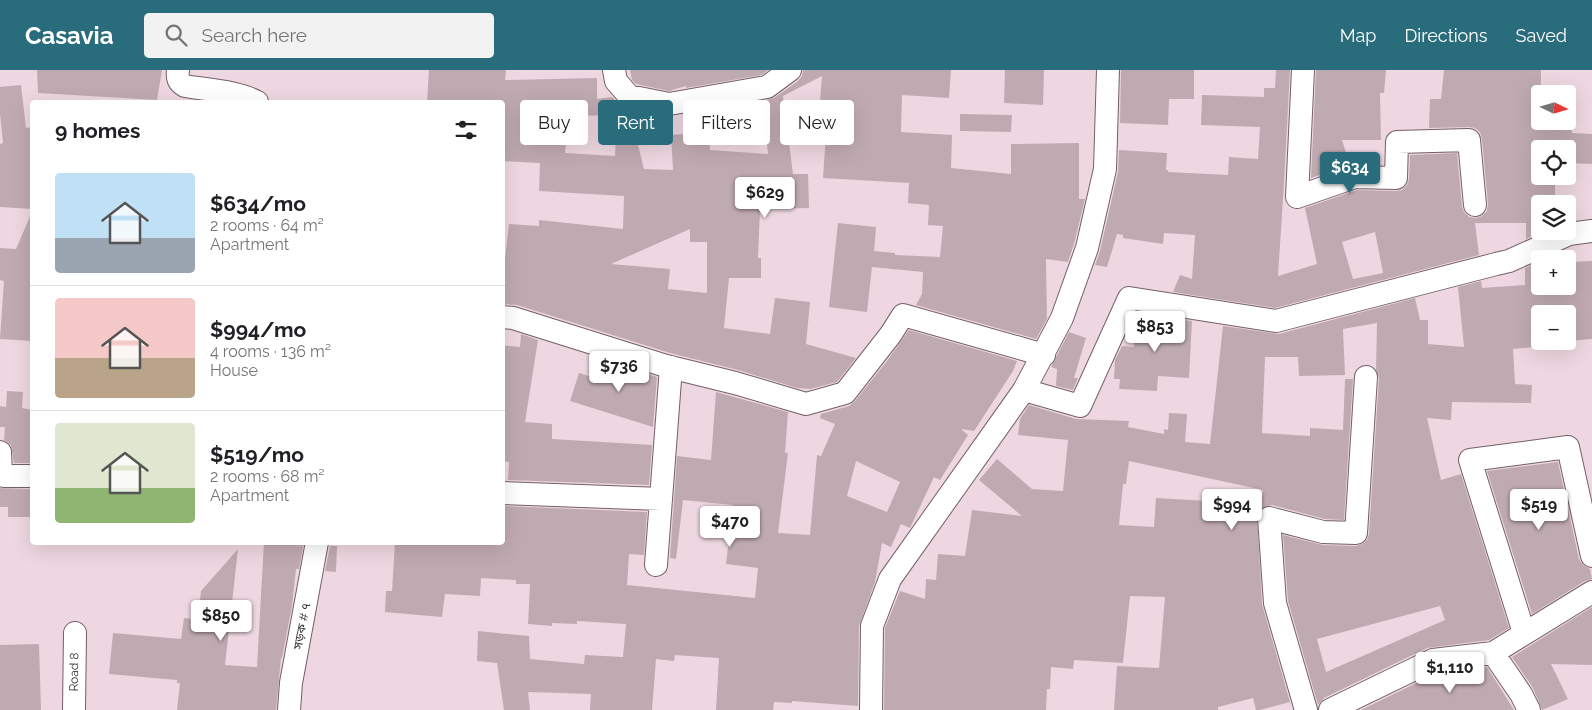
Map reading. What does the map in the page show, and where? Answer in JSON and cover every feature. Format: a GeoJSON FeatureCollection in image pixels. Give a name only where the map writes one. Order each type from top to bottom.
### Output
{"type":"FeatureCollection","features":[{"type":"Feature","properties":{"kind":"street"},"geometry":{"type":"LineString","coordinates":[[178,70],[180,83],[185,86],[253,100]]}},
{"type":"Feature","properties":{"kind":"street"},"geometry":{"type":"LineString","coordinates":[[614,70],[616,81],[629,96],[669,104],[767,87],[790,70]]}},
{"type":"Feature","properties":{"kind":"street"},"geometry":{"type":"LineString","coordinates":[[871,710],[872,626],[890,579],[1024,390],[1062,318],[1087,248],[1105,169],[1108,70]]}},
{"type":"Feature","properties":{"kind":"street"},"geometry":{"type":"LineString","coordinates":[[1303,70],[1297,197],[1355,177],[1396,178],[1397,142],[1469,140],[1475,205]]}},
{"type":"Feature","properties":{"kind":"street"},"geometry":{"type":"LineString","coordinates":[[1024,390],[1080,406],[1129,298],[1276,321],[1496,264],[1569,234],[1592,230]]}},
{"type":"Feature","properties":{"kind":"street"},"geometry":{"type":"LineString","coordinates":[[505,317],[513,318],[671,368],[735,383],[806,404],[845,393],[891,334],[903,315],[1044,355]]}},
{"type":"Feature","properties":{"kind":"street"},"geometry":{"type":"LineString","coordinates":[[656,565],[671,368]]}},
{"type":"Feature","properties":{"kind":"street"},"geometry":{"type":"LineString","coordinates":[[1306,710],[1275,603],[1269,518],[1323,532],[1356,533],[1366,377]]}},
{"type":"Feature","properties":{"kind":"street"},"geometry":{"type":"LineString","coordinates":[[1524,633],[1470,460],[1568,447],[1592,556]]}},
{"type":"Feature","properties":{"kind":"street"},"geometry":{"type":"LineString","coordinates":[[0,452],[1,474],[4,476],[30,476]]}},
{"type":"Feature","properties":{"kind":"street"},"geometry":{"type":"LineString","coordinates":[[505,493],[661,499]]}},
{"type":"Feature","properties":{"kind":"street","name":"সড়ক # ৭"},"geometry":{"type":"LineString","coordinates":[[289,710],[316,545]]}},
{"type":"Feature","properties":{"kind":"street"},"geometry":{"type":"LineString","coordinates":[[1330,710],[1433,660],[1493,653],[1592,592]]}},
{"type":"Feature","properties":{"kind":"street","name":"Road 8"},"geometry":{"type":"LineString","coordinates":[[74,710],[75,634]]}},
{"type":"Feature","properties":{"kind":"street"},"geometry":{"type":"LineString","coordinates":[[1493,653],[1521,694],[1529,710]]}},
{"type":"Feature","properties":{"kind":"building"},"geometry":{"type":"Polygon","coordinates":[[[37,70],[162,70],[157,100],[38,93],[37,70]]]}},
{"type":"Feature","properties":{"kind":"building"},"geometry":{"type":"Polygon","coordinates":[[[429,70],[506,70],[505,80],[597,78],[597,99],[612,97],[615,100],[598,100],[598,115],[588,116],[588,100],[520,100],[520,145],[566,145],[565,153],[615,156],[616,145],[638,145],[644,169],[673,170],[673,135],[683,134],[683,145],[710,145],[710,150],[768,154],[767,145],[770,145],[770,100],[766,100],[774,98],[798,81],[802,76],[803,70],[951,70],[949,98],[902,95],[901,132],[952,135],[951,168],[1011,174],[1011,144],[1079,143],[1079,199],[1085,199],[1068,262],[1046,259],[1047,319],[1036,339],[916,305],[922,294],[923,272],[872,267],[867,312],[829,307],[838,223],[876,227],[874,251],[895,253],[895,255],[940,257],[943,226],[928,225],[929,205],[908,203],[909,183],[823,178],[825,145],[854,145],[854,100],[820,100],[822,76],[783,96],[784,100],[780,100],[780,145],[789,145],[793,174],[808,174],[809,208],[760,209],[758,258],[761,258],[761,278],[729,278],[724,328],[770,334],[775,298],[810,302],[806,344],[856,358],[837,382],[810,389],[797,388],[738,370],[670,353],[517,305],[505,304],[505,258],[509,224],[539,226],[539,220],[623,229],[624,196],[539,191],[540,163],[505,161],[505,100],[427,100],[429,70]],[[690,229],[611,264],[670,269],[668,289],[707,293],[707,242],[690,242],[690,229]]]}},
{"type":"Feature","properties":{"kind":"building"},"geometry":{"type":"Polygon","coordinates":[[[630,70],[768,70],[762,75],[686,88],[686,86],[669,91],[636,84],[632,80],[630,70]]]}},
{"type":"Feature","properties":{"kind":"building"},"geometry":{"type":"Polygon","coordinates":[[[1005,70],[1044,70],[1043,105],[1004,103],[1005,70]]]}},
{"type":"Feature","properties":{"kind":"building"},"geometry":{"type":"Polygon","coordinates":[[[1121,70],[1194,70],[1194,99],[1169,99],[1168,125],[1120,123],[1121,70]]]}},
{"type":"Feature","properties":{"kind":"building"},"geometry":{"type":"Polygon","coordinates":[[[1276,70],[1290,70],[1278,276],[1317,264],[1305,208],[1357,190],[1402,190],[1407,185],[1409,179],[1410,155],[1457,153],[1464,212],[1469,217],[1476,218],[1482,216],[1487,211],[1488,204],[1480,132],[1475,128],[1469,127],[1429,128],[1430,99],[1441,99],[1444,70],[1541,70],[1541,85],[1531,85],[1531,130],[1572,130],[1572,133],[1592,134],[1592,164],[1576,163],[1576,140],[1531,140],[1531,185],[1555,185],[1555,195],[1531,195],[1531,237],[1526,239],[1526,223],[1475,223],[1479,255],[1275,308],[1173,292],[1180,275],[1192,279],[1195,235],[1164,233],[1163,244],[1123,238],[1123,235],[1117,234],[1107,267],[1095,265],[1118,172],[1119,150],[1167,153],[1166,170],[1168,172],[1228,175],[1229,157],[1258,159],[1260,127],[1201,125],[1202,95],[1264,97],[1264,88],[1275,88],[1276,70]],[[1375,232],[1342,242],[1353,279],[1383,273],[1375,232]]]}},
{"type":"Feature","properties":{"kind":"building"},"geometry":{"type":"Polygon","coordinates":[[[1316,70],[1386,70],[1384,93],[1380,93],[1381,140],[1342,140],[1350,165],[1311,178],[1316,70]]]}},
{"type":"Feature","properties":{"kind":"building"},"geometry":{"type":"Polygon","coordinates":[[[21,85],[26,128],[30,127],[30,209],[0,207],[0,144],[3,143],[0,87],[21,85]]]}},
{"type":"Feature","properties":{"kind":"building"},"geometry":{"type":"Polygon","coordinates":[[[960,114],[1012,115],[1011,132],[960,131],[960,114]]]}},
{"type":"Feature","properties":{"kind":"building"},"geometry":{"type":"Polygon","coordinates":[[[30,217],[30,341],[0,339],[4,281],[0,280],[0,248],[16,249],[30,217]]]}},
{"type":"Feature","properties":{"kind":"building"},"geometry":{"type":"Polygon","coordinates":[[[1592,261],[1592,339],[1576,340],[1576,305],[1531,305],[1531,347],[1513,349],[1515,384],[1532,385],[1531,403],[1452,402],[1451,420],[1427,418],[1441,480],[1461,474],[1509,628],[1489,640],[1427,648],[1324,698],[1318,705],[1288,601],[1283,535],[1323,545],[1356,546],[1367,540],[1369,534],[1379,378],[1376,370],[1377,323],[1343,329],[1345,375],[1299,376],[1298,357],[1265,357],[1262,433],[1310,436],[1310,428],[1343,430],[1345,379],[1353,379],[1344,520],[1325,519],[1272,505],[1261,508],[1257,513],[1262,604],[1290,702],[1260,710],[1256,710],[1253,698],[1218,707],[1218,710],[1114,710],[1117,666],[1159,668],[1165,597],[1130,596],[1123,663],[1074,660],[1073,669],[1051,667],[1050,689],[1047,689],[1046,710],[884,710],[885,628],[900,591],[925,599],[926,579],[936,580],[938,554],[965,556],[972,510],[1022,516],[979,480],[997,459],[1032,489],[1063,491],[1068,440],[1018,435],[1020,419],[1029,405],[1076,419],[1129,421],[1128,427],[1164,434],[1164,429],[1168,430],[1169,413],[1187,414],[1185,442],[1210,444],[1223,326],[1279,334],[1415,298],[1420,320],[1428,320],[1428,344],[1464,347],[1458,287],[1481,281],[1482,288],[1525,285],[1525,268],[1531,265],[1531,295],[1576,295],[1576,262],[1592,261]],[[1129,461],[1126,484],[1123,484],[1119,525],[1154,527],[1156,498],[1261,504],[1263,490],[1129,461]],[[1440,606],[1317,639],[1326,672],[1445,620],[1440,606]]]}},
{"type":"Feature","properties":{"kind":"building"},"geometry":{"type":"Polygon","coordinates":[[[1136,315],[1192,321],[1189,378],[1158,376],[1157,391],[1119,389],[1120,379],[1114,379],[1115,360],[1122,346],[1134,347],[1136,315]]]}},
{"type":"Feature","properties":{"kind":"building"},"geometry":{"type":"Polygon","coordinates":[[[909,330],[1017,361],[1013,371],[974,431],[961,429],[968,435],[940,480],[934,477],[910,528],[901,524],[891,547],[882,543],[875,582],[859,626],[858,706],[792,701],[792,703],[774,702],[773,710],[716,710],[719,658],[675,655],[674,661],[656,659],[652,710],[590,710],[591,694],[528,692],[530,710],[504,710],[497,663],[477,661],[478,631],[529,636],[530,659],[584,664],[585,655],[623,657],[626,624],[577,621],[577,624],[552,623],[552,626],[528,624],[530,584],[516,584],[516,580],[481,578],[480,596],[445,594],[442,617],[385,612],[386,591],[392,591],[395,545],[505,545],[505,506],[647,512],[644,555],[629,554],[627,585],[755,598],[758,568],[726,564],[733,505],[683,500],[676,559],[670,558],[677,456],[711,460],[716,392],[788,412],[785,453],[788,453],[778,533],[810,535],[817,455],[821,456],[835,424],[820,418],[821,414],[849,406],[855,401],[909,330]],[[856,461],[847,496],[887,512],[900,482],[856,461]]]}},
{"type":"Feature","properties":{"kind":"building"},"geometry":{"type":"Polygon","coordinates":[[[1069,332],[1086,338],[1074,378],[1078,378],[1073,390],[1056,386],[1057,369],[1051,367],[1069,332]]]}},
{"type":"Feature","properties":{"kind":"building"},"geometry":{"type":"Polygon","coordinates":[[[521,334],[538,340],[525,422],[552,424],[552,439],[652,445],[649,485],[508,480],[509,462],[505,461],[505,345],[520,347],[521,334]]]}},
{"type":"Feature","properties":{"kind":"building"},"geometry":{"type":"Polygon","coordinates":[[[604,360],[657,377],[653,427],[570,401],[579,373],[602,380],[604,360]]]}},
{"type":"Feature","properties":{"kind":"building"},"geometry":{"type":"Polygon","coordinates":[[[7,391],[23,392],[22,408],[30,410],[30,463],[14,463],[11,445],[4,440],[5,427],[0,427],[0,406],[6,407],[7,391]]]}},
{"type":"Feature","properties":{"kind":"building"},"geometry":{"type":"Polygon","coordinates":[[[1558,462],[1579,559],[1583,565],[1590,569],[1592,579],[1585,581],[1532,614],[1487,471],[1558,462]]]}},
{"type":"Feature","properties":{"kind":"building"},"geometry":{"type":"Polygon","coordinates":[[[0,488],[30,489],[30,517],[8,517],[8,507],[0,507],[0,488]]]}},
{"type":"Feature","properties":{"kind":"building"},"geometry":{"type":"Polygon","coordinates":[[[264,545],[303,545],[299,569],[296,569],[292,606],[281,658],[276,710],[177,710],[180,683],[177,683],[177,680],[109,674],[113,633],[181,639],[184,618],[198,620],[201,591],[238,549],[225,665],[257,667],[264,545]]]}},
{"type":"Feature","properties":{"kind":"building"},"geometry":{"type":"Polygon","coordinates":[[[330,546],[337,546],[336,572],[325,571],[330,546]]]}},
{"type":"Feature","properties":{"kind":"building"},"geometry":{"type":"Polygon","coordinates":[[[1592,607],[1592,665],[1551,664],[1568,699],[1542,710],[1533,688],[1512,657],[1592,607]]]}},
{"type":"Feature","properties":{"kind":"building"},"geometry":{"type":"Polygon","coordinates":[[[39,644],[41,710],[0,710],[0,645],[39,644]]]}},
{"type":"Feature","properties":{"kind":"building"},"geometry":{"type":"Polygon","coordinates":[[[1487,667],[1514,710],[1361,710],[1437,673],[1487,667]]]}}]}
